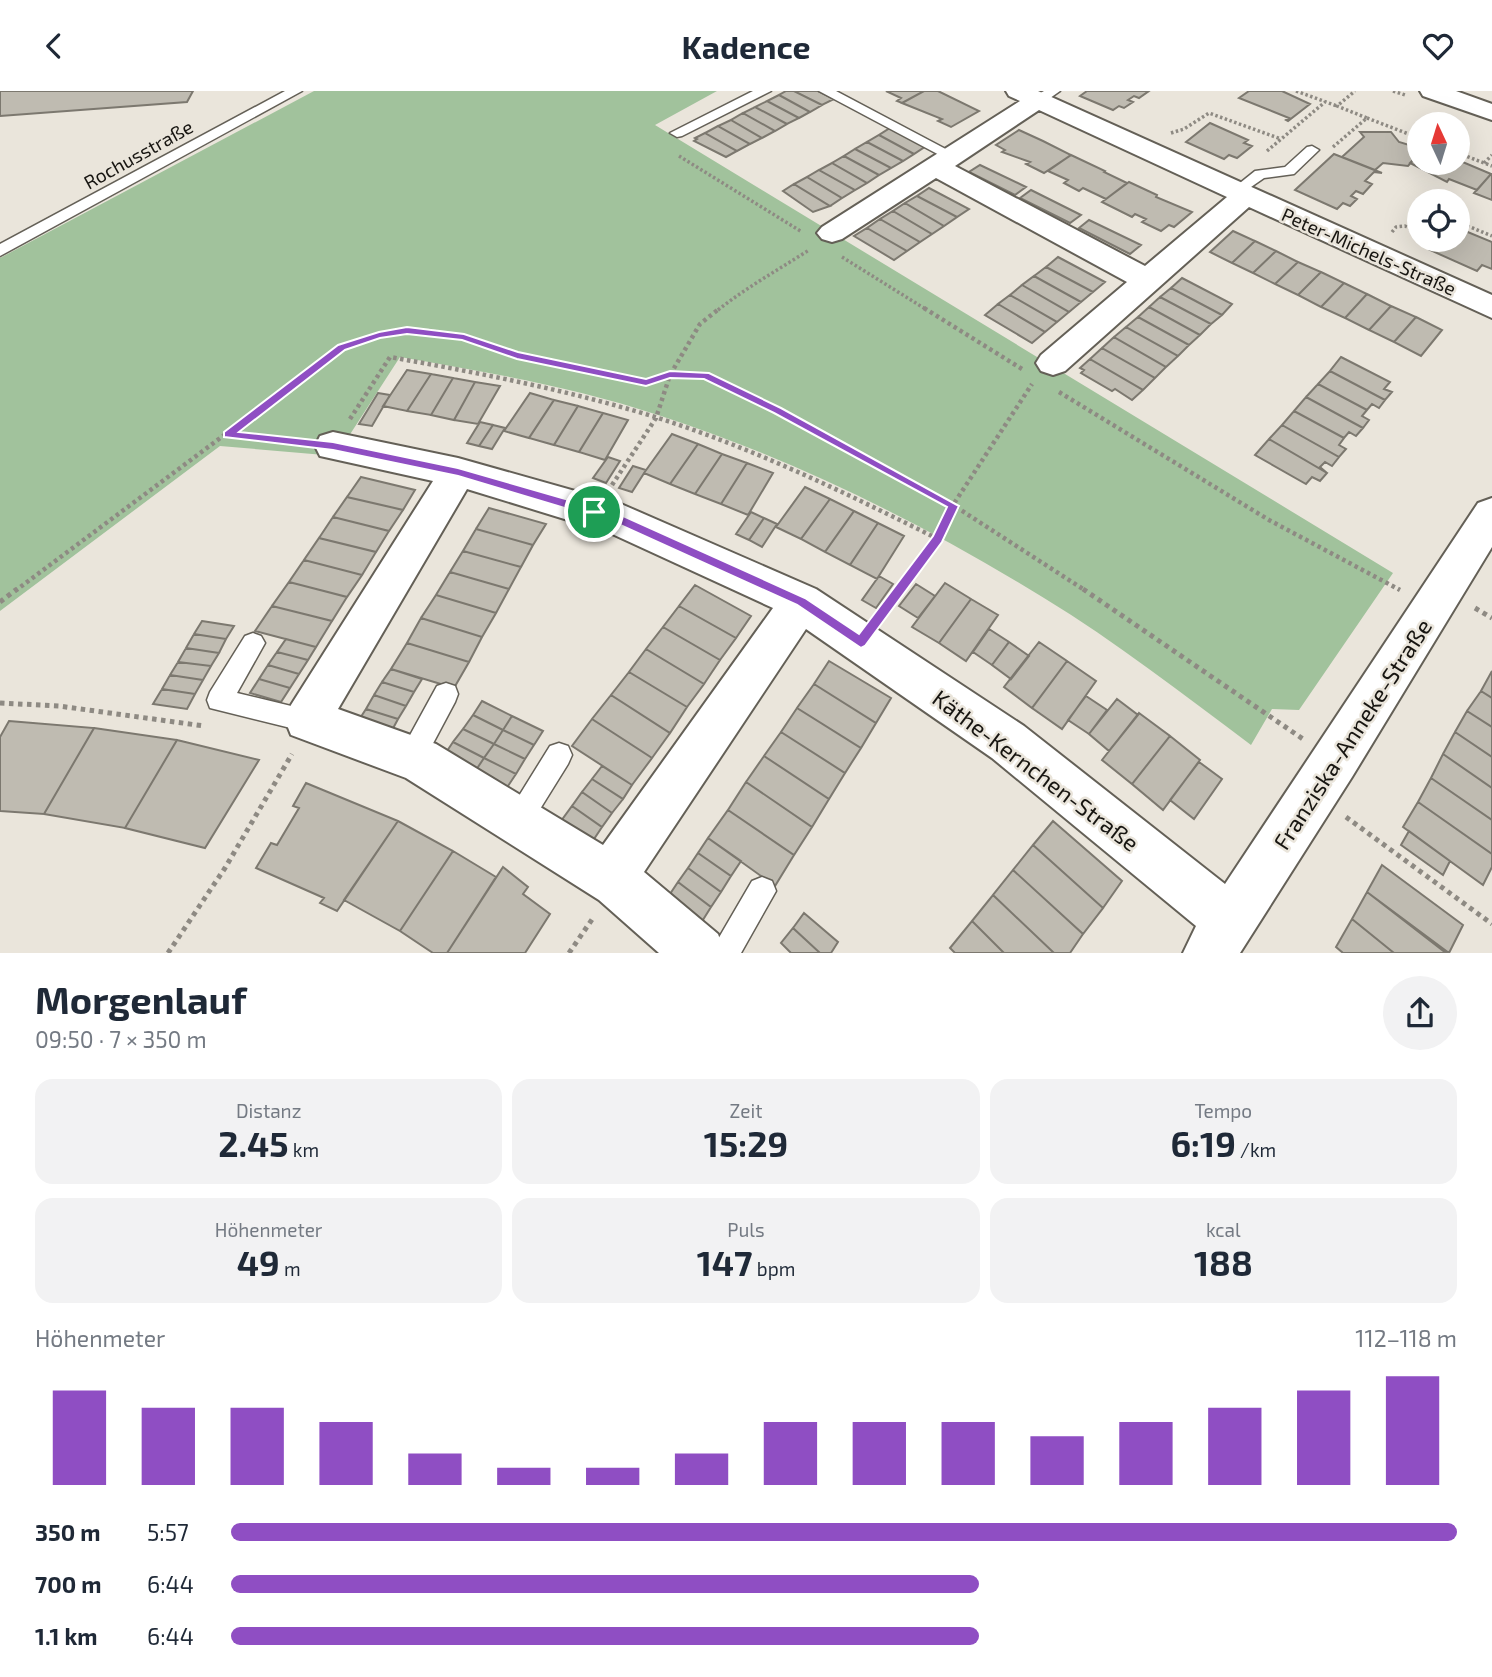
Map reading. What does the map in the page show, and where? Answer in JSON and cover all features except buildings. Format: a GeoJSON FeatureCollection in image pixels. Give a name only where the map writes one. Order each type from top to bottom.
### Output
{"type":"FeatureCollection","features":[{"type":"Feature","properties":{"kind":"street"},"geometry":{"type":"LineString","coordinates":[[1432,91],[1492,112]]}},
{"type":"Feature","properties":{"kind":"street"},"geometry":{"type":"LineString","coordinates":[[1464,91],[1492,100]]}},
{"type":"Feature","properties":{"kind":"street","name":"Peter-Michels-Straße"},"geometry":{"type":"LineString","coordinates":[[825,237],[942,161],[1036,94],[1145,149],[1492,307]]}},
{"type":"Feature","properties":{"kind":"street"},"geometry":{"type":"LineString","coordinates":[[942,161],[1147,279]]}},
{"type":"Feature","properties":{"kind":"street"},"geometry":{"type":"LineString","coordinates":[[1045,371],[1147,279],[1237,191]]}},
{"type":"Feature","properties":{"kind":"street","name":"Käthe-Kernchen-Straße"},"geometry":{"type":"LineString","coordinates":[[333,446],[458,472],[621,520],[801,602],[1008,743],[1220,937]]}},
{"type":"Feature","properties":{"kind":"street"},"geometry":{"type":"LineString","coordinates":[[458,472],[307,720],[412,757],[610,878],[699,953]]}},
{"type":"Feature","properties":{"kind":"street","name":"Franziska-Anneke-Straße"},"geometry":{"type":"LineString","coordinates":[[1220,937],[1492,514]]}},
{"type":"Feature","properties":{"kind":"street"},"geometry":{"type":"LineString","coordinates":[[610,878],[801,602]]}},
{"type":"Feature","properties":{"kind":"lane","name":"Rochusstraße"},"geometry":{"type":"LineString","coordinates":[[0,251],[295,91]]}},
{"type":"Feature","properties":{"kind":"lane"},"geometry":{"type":"LineString","coordinates":[[677,133],[764,91]]}},
{"type":"Feature","properties":{"kind":"lane"},"geometry":{"type":"LineString","coordinates":[[826,91],[942,161]]}},
{"type":"Feature","properties":{"kind":"lane"},"geometry":{"type":"LineString","coordinates":[[1237,191],[1260,174],[1289,171],[1312,150]]}},
{"type":"Feature","properties":{"kind":"lane"},"geometry":{"type":"LineString","coordinates":[[253,643],[219,700],[307,720]]}},
{"type":"Feature","properties":{"kind":"lane"},"geometry":{"type":"LineString","coordinates":[[412,757],[446,694]]}},
{"type":"Feature","properties":{"kind":"lane"},"geometry":{"type":"LineString","coordinates":[[518,821],[559,755]]}},
{"type":"Feature","properties":{"kind":"lane"},"geometry":{"type":"LineString","coordinates":[[724,953],[762,891]]}},
{"type":"Feature","properties":{"kind":"path"},"geometry":{"type":"LineString","coordinates":[[1296,91],[1337,106]]}},
{"type":"Feature","properties":{"kind":"path"},"geometry":{"type":"LineString","coordinates":[[1237,191],[1281,139],[1325,102]]}},
{"type":"Feature","properties":{"kind":"path"},"geometry":{"type":"LineString","coordinates":[[1145,149],[1209,113],[1281,139]]}},
{"type":"Feature","properties":{"kind":"path"},"geometry":{"type":"LineString","coordinates":[[1367,118],[1407,133]]}},
{"type":"Feature","properties":{"kind":"path"},"geometry":{"type":"LineString","coordinates":[[1484,163],[1492,155]]}},
{"type":"Feature","properties":{"kind":"path"},"geometry":{"type":"LineString","coordinates":[[1470,158],[1492,166]]}},
{"type":"Feature","properties":{"kind":"path"},"geometry":{"type":"LineString","coordinates":[[1470,227],[1492,236]]}},
{"type":"Feature","properties":{"kind":"path"},"geometry":{"type":"LineString","coordinates":[[594,512],[656,418],[670,375],[700,324],[750,285],[770,276],[825,237]]}},
{"type":"Feature","properties":{"kind":"path"},"geometry":{"type":"LineString","coordinates":[[0,602],[341,348],[379,335],[407,331],[464,337],[517,356],[646,383],[670,375],[705,376],[777,411],[953,506],[1121,614],[1325,777],[1492,924]]}},
{"type":"Feature","properties":{"kind":"path"},"geometry":{"type":"LineString","coordinates":[[228,434],[333,446],[390,357],[492,375],[586,397],[656,418],[743,449],[836,488],[938,539]]}},
{"type":"Feature","properties":{"kind":"path"},"geometry":{"type":"LineString","coordinates":[[861,642],[938,539],[953,506],[1045,371]]}},
{"type":"Feature","properties":{"kind":"path"},"geometry":{"type":"LineString","coordinates":[[0,703],[81,709],[209,727]]}},
{"type":"Feature","properties":{"kind":"path"},"geometry":{"type":"LineString","coordinates":[[168,953],[225,868],[297,746],[307,720]]}},
{"type":"Feature","properties":{"kind":"green space"},"geometry":{"type":"Polygon","coordinates":[[[314,91],[717,91],[655,125],[1393,573],[1299,710],[1272,709],[1251,745],[1123,650],[1044,598],[951,544],[808,472],[709,432],[626,405],[530,381],[400,357],[336,456],[220,446],[0,611],[0,258],[314,91]]]}},
{"type":"Feature","properties":{"kind":"route"},"geometry":{"type":"LineString","coordinates":[[430,331],[464,337],[517,356],[646,383],[670,375],[705,376],[777,411],[953,506],[938,539],[861,642],[801,602],[621,520],[594,512],[458,472],[333,446],[228,434],[341,348],[379,335],[430,331]]}}]}
